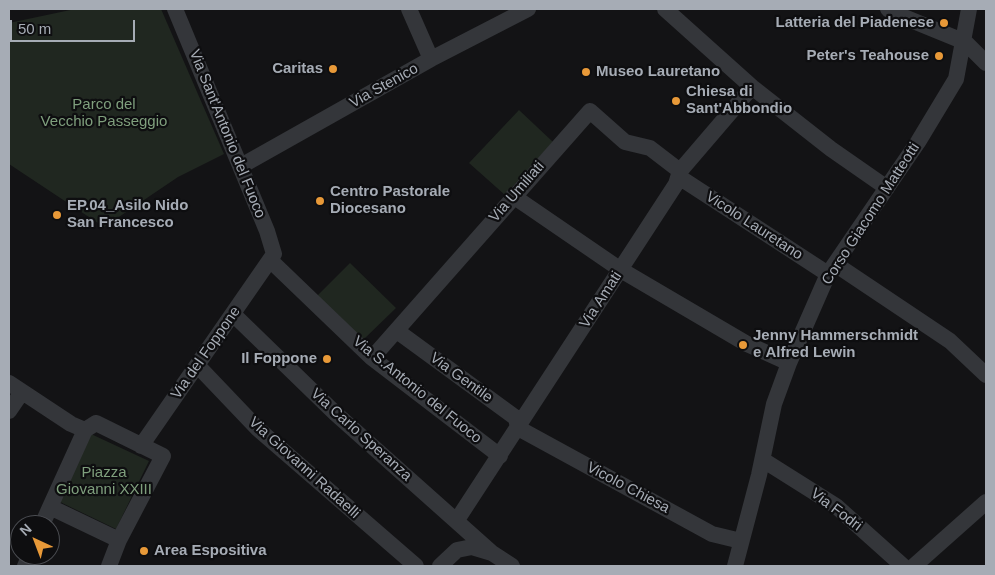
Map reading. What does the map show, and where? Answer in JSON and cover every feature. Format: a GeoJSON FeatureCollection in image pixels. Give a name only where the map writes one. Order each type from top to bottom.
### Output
{"type":"FeatureCollection","features":[{"type":"Feature","properties":{"kind":"street","name":"Via Sant'Antonio del Fuoco"},"geometry":{"type":"LineString","coordinates":[[175,9],[241,166],[272,246],[274,254],[270,260]]}},
{"type":"Feature","properties":{"kind":"street"},"geometry":{"type":"LineString","coordinates":[[409,9],[431,59]]}},
{"type":"Feature","properties":{"kind":"street","name":"Via Stenico"},"geometry":{"type":"LineString","coordinates":[[241,166],[431,59],[528,9]]}},
{"type":"Feature","properties":{"kind":"street"},"geometry":{"type":"LineString","coordinates":[[665,9],[752,87],[831,148],[887,188]]}},
{"type":"Feature","properties":{"kind":"street","name":"Corso Giacomo Matteotti"},"geometry":{"type":"LineString","coordinates":[[735,566],[763,460],[774,404],[789,362],[832,269],[887,188],[956,79],[965,42],[969,9]]}},
{"type":"Feature","properties":{"kind":"street"},"geometry":{"type":"LineString","coordinates":[[891,11],[965,42],[986,63]]}},
{"type":"Feature","properties":{"kind":"street","name":"Via Amati"},"geometry":{"type":"LineString","coordinates":[[457,520],[621,270],[679,174],[752,87]]}},
{"type":"Feature","properties":{"kind":"street","name":"Via Umiliati"},"geometry":{"type":"LineString","coordinates":[[372,358],[590,111],[625,142],[650,148],[679,174]]}},
{"type":"Feature","properties":{"kind":"street","name":"Vicolo Lauretano"},"geometry":{"type":"LineString","coordinates":[[679,174],[950,341],[986,375]]}},
{"type":"Feature","properties":{"kind":"street"},"geometry":{"type":"LineString","coordinates":[[513,196],[621,270],[747,344],[789,362]]}},
{"type":"Feature","properties":{"kind":"street","name":"Via del Foppone"},"geometry":{"type":"LineString","coordinates":[[141,446],[270,260]]}},
{"type":"Feature","properties":{"kind":"street","name":"Via S.Antonio del Fuoco"},"geometry":{"type":"LineString","coordinates":[[270,260],[372,358],[500,456]]}},
{"type":"Feature","properties":{"kind":"street","name":"Via Carlo Speranza"},"geometry":{"type":"LineString","coordinates":[[233,314],[334,413],[492,553]]}},
{"type":"Feature","properties":{"kind":"street","name":"Via Gentile"},"geometry":{"type":"LineString","coordinates":[[397,331],[516,418],[518,428]]}},
{"type":"Feature","properties":{"kind":"street","name":"Via Giovanni Radaelli"},"geometry":{"type":"LineString","coordinates":[[197,365],[258,429],[416,566]]}},
{"type":"Feature","properties":{"kind":"street"},"geometry":{"type":"LineString","coordinates":[[9,411],[15,388],[71,424],[85,430]]}},
{"type":"Feature","properties":{"kind":"street"},"geometry":{"type":"LineString","coordinates":[[46,515],[85,430],[96,423],[162,456],[109,566]]}},
{"type":"Feature","properties":{"kind":"street","name":"Vicolo Chiesa"},"geometry":{"type":"LineString","coordinates":[[518,428],[712,534],[741,542]]}},
{"type":"Feature","properties":{"kind":"street","name":"Via Fodri"},"geometry":{"type":"LineString","coordinates":[[763,460],[836,506],[903,566]]}},
{"type":"Feature","properties":{"kind":"street"},"geometry":{"type":"LineString","coordinates":[[914,566],[986,502]]}},
{"type":"Feature","properties":{"kind":"street"},"geometry":{"type":"LineString","coordinates":[[50,507],[120,540]]}},
{"type":"Feature","properties":{"kind":"street"},"geometry":{"type":"LineString","coordinates":[[440,566],[457,550],[472,547],[492,553],[512,566]]}},
{"type":"Feature","properties":{"kind":"green space","name":"Parco del Vecchio Passeggio"},"geometry":{"type":"Polygon","coordinates":[[[75,9],[161,9],[224,154],[178,177],[104,227],[9,164],[9,23],[75,9]]]}},
{"type":"Feature","properties":{"kind":"green space"},"geometry":{"type":"Polygon","coordinates":[[[519,110],[553,142],[505,195],[469,163],[519,110]]]}},
{"type":"Feature","properties":{"kind":"green space"},"geometry":{"type":"Polygon","coordinates":[[[350,263],[396,308],[363,340],[317,296],[350,263]]]}},
{"type":"Feature","properties":{"kind":"green space","name":"Piazza Giovanni XXIII"},"geometry":{"type":"Polygon","coordinates":[[[91,434],[149,461],[116,529],[58,501],[91,434]]]}},
{"type":"Feature","properties":{"kind":"place","name":"Latteria del Piadenese"},"geometry":{"type":"Point","coordinates":[944,23]}},
{"type":"Feature","properties":{"kind":"place","name":"Peter's Teahouse"},"geometry":{"type":"Point","coordinates":[939,56]}},
{"type":"Feature","properties":{"kind":"place","name":"Caritas"},"geometry":{"type":"Point","coordinates":[333,69]}},
{"type":"Feature","properties":{"kind":"place","name":"Museo Lauretano"},"geometry":{"type":"Point","coordinates":[586,72]}},
{"type":"Feature","properties":{"kind":"place","name":"Chiesa di Sant'Abbondio"},"geometry":{"type":"Point","coordinates":[676,101]}},
{"type":"Feature","properties":{"kind":"place","name":"Centro Pastorale Diocesano"},"geometry":{"type":"Point","coordinates":[320,201]}},
{"type":"Feature","properties":{"kind":"place","name":"EP.04_Asilo Nido San Francesco"},"geometry":{"type":"Point","coordinates":[57,215]}},
{"type":"Feature","properties":{"kind":"place","name":"Jenny Hammerschmidt e Alfred Lewin"},"geometry":{"type":"Point","coordinates":[743,345]}},
{"type":"Feature","properties":{"kind":"place","name":"Il Foppone"},"geometry":{"type":"Point","coordinates":[327,359]}},
{"type":"Feature","properties":{"kind":"place","name":"Area Espositiva"},"geometry":{"type":"Point","coordinates":[144,551]}}]}
